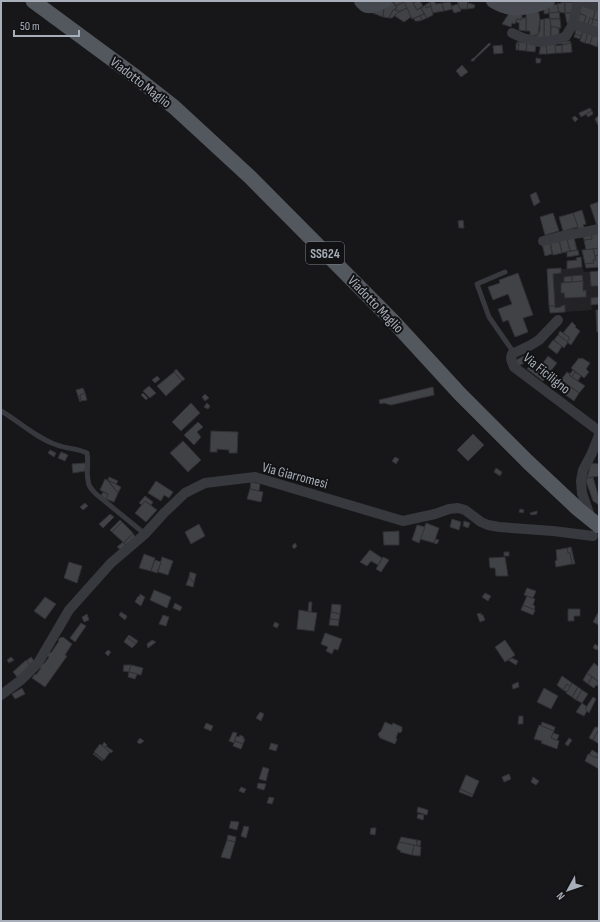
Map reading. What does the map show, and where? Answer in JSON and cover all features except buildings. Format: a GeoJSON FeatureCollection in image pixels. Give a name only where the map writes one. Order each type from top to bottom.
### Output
{"type":"FeatureCollection","features":[{"type":"Feature","properties":{"kind":"main road","name":"Viadotto Maglio"},"geometry":{"type":"LineString","coordinates":[[33,1],[174,107],[244,172],[388,316],[460,394],[528,462],[578,509],[597,535]]}},
{"type":"Feature","properties":{"kind":"main road"},"geometry":{"type":"LineString","coordinates":[[361,1],[364,5],[368,6],[385,1]]}},
{"type":"Feature","properties":{"kind":"main road"},"geometry":{"type":"LineString","coordinates":[[496,2],[510,8],[520,8],[542,4],[548,1]]}},
{"type":"Feature","properties":{"kind":"street"},"geometry":{"type":"LineString","coordinates":[[512,33],[523,38],[539,42],[560,39],[566,36],[573,24],[578,1]]}},
{"type":"Feature","properties":{"kind":"street"},"geometry":{"type":"LineString","coordinates":[[582,1],[599,7]]}},
{"type":"Feature","properties":{"kind":"street"},"geometry":{"type":"LineString","coordinates":[[573,24],[599,33]]}},
{"type":"Feature","properties":{"kind":"street"},"geometry":{"type":"LineString","coordinates":[[543,241],[599,229]]}},
{"type":"Feature","properties":{"kind":"street","name":"Via Ficiligno"},"geometry":{"type":"LineString","coordinates":[[558,320],[539,340],[531,346],[512,354],[511,361],[514,367],[599,431]]}},
{"type":"Feature","properties":{"kind":"street"},"geometry":{"type":"LineString","coordinates":[[597,535],[582,493],[581,481],[583,470],[596,454],[599,435]]}},
{"type":"Feature","properties":{"kind":"street","name":"Via Giarromesi"},"geometry":{"type":"LineString","coordinates":[[1,695],[21,680],[38,663],[68,610],[111,563],[145,534],[164,513],[186,493],[205,483],[255,477],[403,521],[458,508],[465,510],[488,525],[597,535]]}},
{"type":"Feature","properties":{"kind":"lane"},"geometry":{"type":"LineString","coordinates":[[505,272],[477,284],[489,317],[514,353]]}},
{"type":"Feature","properties":{"kind":"lane"},"geometry":{"type":"LineString","coordinates":[[1,411],[38,436],[58,445],[81,449],[87,453],[87,479],[90,487],[96,494],[145,534]]}},
{"type":"Feature","properties":{"kind":"shaded area"},"geometry":{"type":"Polygon","coordinates":[[[582,267],[584,272],[599,271],[599,304],[591,305],[592,310],[550,313],[547,269],[582,267]]]}}]}
